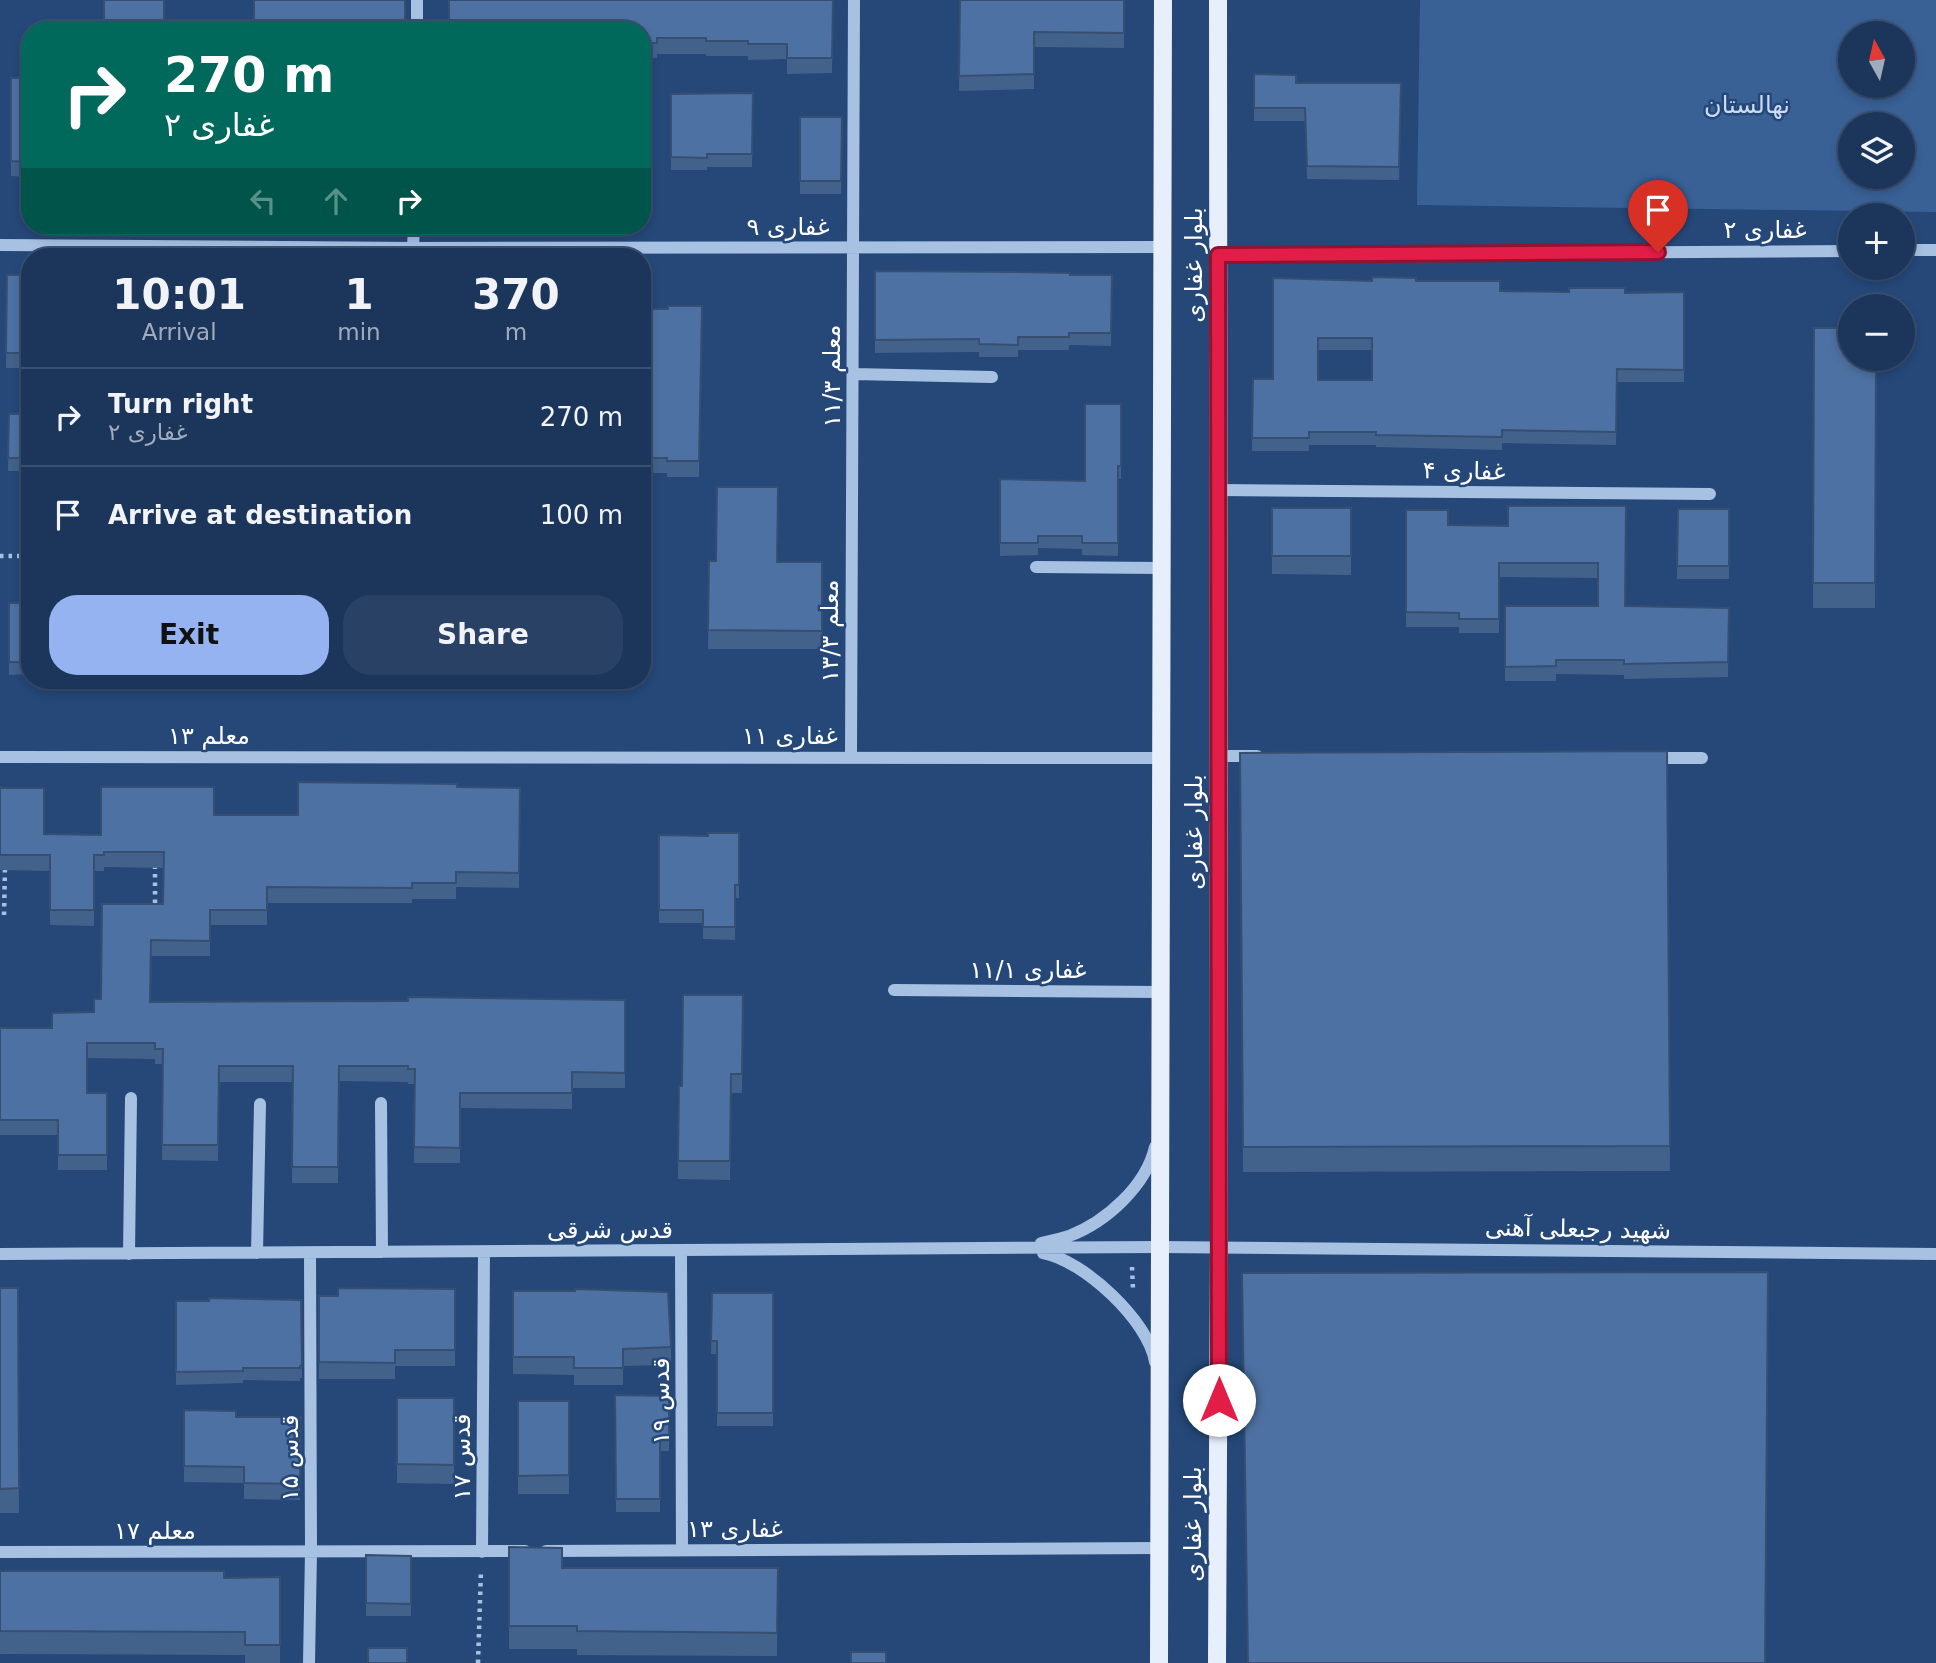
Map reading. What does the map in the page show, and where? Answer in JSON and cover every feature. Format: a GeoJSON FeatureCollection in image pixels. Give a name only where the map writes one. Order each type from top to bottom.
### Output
{"type":"FeatureCollection","features":[{"type":"Feature","properties":{"kind":"main road","name":"بلوار غفاری"},"geometry":{"type":"LineString","coordinates":[[1159,1663],[1163,0]]}},
{"type":"Feature","properties":{"kind":"main road","name":"بلوار غفاری"},"geometry":{"type":"LineString","coordinates":[[1217,1663],[1218,0]]}},
{"type":"Feature","properties":{"kind":"street"},"geometry":{"type":"LineString","coordinates":[[417,0],[417,21]]}},
{"type":"Feature","properties":{"kind":"street","name":"معلم ۱۱/۳"},"geometry":{"type":"LineString","coordinates":[[852,505],[854,0]]}},
{"type":"Feature","properties":{"kind":"street"},"geometry":{"type":"LineString","coordinates":[[414,235],[414,248]]}},
{"type":"Feature","properties":{"kind":"street","name":"غفاری ۹"},"geometry":{"type":"LineString","coordinates":[[0,244],[414,248],[1163,247]]}},
{"type":"Feature","properties":{"kind":"street"},"geometry":{"type":"LineString","coordinates":[[1915,250],[1936,250]]}},
{"type":"Feature","properties":{"kind":"street","name":"غفاری ۲"},"geometry":{"type":"LineString","coordinates":[[1218,255],[1838,251]]}},
{"type":"Feature","properties":{"kind":"street"},"geometry":{"type":"LineString","coordinates":[[853,374],[992,377]]}},
{"type":"Feature","properties":{"kind":"street","name":"غفاری ۴"},"geometry":{"type":"LineString","coordinates":[[1218,490],[1710,495]]}},
{"type":"Feature","properties":{"kind":"street","name":"معلم ۱۳/۳"},"geometry":{"type":"LineString","coordinates":[[851,757],[852,505]]}},
{"type":"Feature","properties":{"kind":"street"},"geometry":{"type":"LineString","coordinates":[[1036,566],[1162,568]]}},
{"type":"Feature","properties":{"kind":"street"},"geometry":{"type":"LineString","coordinates":[[1219,756],[1274,756]]}},
{"type":"Feature","properties":{"kind":"street","name":"معلم ۱۳"},"geometry":{"type":"LineString","coordinates":[[0,757],[419,757]]}},
{"type":"Feature","properties":{"kind":"street","name":"غفاری ۱۱"},"geometry":{"type":"LineString","coordinates":[[419,757],[1161,758]]}},
{"type":"Feature","properties":{"kind":"street"},"geometry":{"type":"LineString","coordinates":[[1647,758],[1702,758]]}},
{"type":"Feature","properties":{"kind":"street","name":"غفاری ۱۱/۱"},"geometry":{"type":"LineString","coordinates":[[894,990],[1161,992]]}},
{"type":"Feature","properties":{"kind":"street"},"geometry":{"type":"LineString","coordinates":[[129,1254],[131,1098]]}},
{"type":"Feature","properties":{"kind":"street"},"geometry":{"type":"LineString","coordinates":[[381,1103],[382,1252]]}},
{"type":"Feature","properties":{"kind":"street"},"geometry":{"type":"LineString","coordinates":[[257,1253],[260,1104]]}},
{"type":"Feature","properties":{"kind":"street"},"geometry":{"type":"LineString","coordinates":[[1018,1248],[1069,1236],[1104,1216],[1123,1200],[1132,1192],[1152,1162],[1160,1123]]}},
{"type":"Feature","properties":{"kind":"street","name":"قدس شرقی"},"geometry":{"type":"LineString","coordinates":[[0,1255],[1219,1247]]}},
{"type":"Feature","properties":{"kind":"street","name":"شهید رجبعلی آهنی"},"geometry":{"type":"LineString","coordinates":[[1219,1247],[1936,1254]]}},
{"type":"Feature","properties":{"kind":"street"},"geometry":{"type":"LineString","coordinates":[[1018,1248],[1057,1255],[1079,1267],[1133,1317],[1153,1352],[1160,1397]]}},
{"type":"Feature","properties":{"kind":"street","name":"قدس ۱۹"},"geometry":{"type":"LineString","coordinates":[[681,1251],[682,1550]]}},
{"type":"Feature","properties":{"kind":"street","name":"قدس ۱۷"},"geometry":{"type":"LineString","coordinates":[[482,1552],[484,1252]]}},
{"type":"Feature","properties":{"kind":"street","name":"قدس ۱۵"},"geometry":{"type":"LineString","coordinates":[[309,1663],[310,1253]]}},
{"type":"Feature","properties":{"kind":"street","name":"غفاری ۱۳"},"geometry":{"type":"LineString","coordinates":[[311,1552],[1159,1548]]}},
{"type":"Feature","properties":{"kind":"street","name":"معلم ۱۷"},"geometry":{"type":"LineString","coordinates":[[0,1552],[311,1552]]}},
{"type":"Feature","properties":{"kind":"path"},"geometry":{"type":"LineString","coordinates":[[0,556],[21,556]]}},
{"type":"Feature","properties":{"kind":"path"},"geometry":{"type":"LineString","coordinates":[[155,850],[155,903]]}},
{"type":"Feature","properties":{"kind":"path"},"geometry":{"type":"LineString","coordinates":[[4,915],[5,862]]}},
{"type":"Feature","properties":{"kind":"path"},"geometry":{"type":"LineString","coordinates":[[478,1663],[482,1552]]}},
{"type":"Feature","properties":{"kind":"green space","name":"نهالستان"},"geometry":{"type":"Polygon","coordinates":[[[1420,0],[1936,0],[1936,212],[1915,212],[1915,203],[1838,203],[1838,211],[1417,205],[1420,0]]]}},
{"type":"Feature","properties":{"kind":"building"},"geometry":{"type":"Polygon","coordinates":[[[104,0],[164,0],[164,21],[104,21],[104,0]]]}},
{"type":"Feature","properties":{"kind":"building"},"geometry":{"type":"Polygon","coordinates":[[[254,0],[405,0],[405,21],[254,21],[254,0]]]}},
{"type":"Feature","properties":{"kind":"building"},"geometry":{"type":"Polygon","coordinates":[[[449,0],[833,0],[832,58],[787,58],[787,44],[706,41],[706,38],[657,38],[657,43],[651,43],[651,21],[449,21],[449,0]]]}},
{"type":"Feature","properties":{"kind":"building"},"geometry":{"type":"Polygon","coordinates":[[[960,0],[1124,0],[1124,33],[1034,32],[1034,74],[959,76],[960,0]]]}},
{"type":"Feature","properties":{"kind":"building"},"geometry":{"type":"Polygon","coordinates":[[[1254,74],[1296,75],[1296,83],[1401,83],[1399,167],[1307,166],[1305,108],[1254,108],[1254,74]]]}},
{"type":"Feature","properties":{"kind":"building"},"geometry":{"type":"Polygon","coordinates":[[[11,78],[21,78],[21,162],[11,161],[11,78]]]}},
{"type":"Feature","properties":{"kind":"building"},"geometry":{"type":"Polygon","coordinates":[[[753,93],[752,154],[707,154],[707,158],[671,157],[671,94],[753,93]]]}},
{"type":"Feature","properties":{"kind":"building"},"geometry":{"type":"Polygon","coordinates":[[[800,117],[842,117],[841,181],[800,181],[800,117]]]}},
{"type":"Feature","properties":{"kind":"building"},"geometry":{"type":"Polygon","coordinates":[[[875,271],[1112,275],[1111,333],[1069,333],[1069,337],[1018,337],[1018,345],[979,344],[979,339],[875,340],[875,271]]]}},
{"type":"Feature","properties":{"kind":"building"},"geometry":{"type":"Polygon","coordinates":[[[7,275],[21,275],[21,353],[6,353],[7,275]]]}},
{"type":"Feature","properties":{"kind":"building"},"geometry":{"type":"Polygon","coordinates":[[[1372,277],[1416,278],[1416,281],[1500,281],[1500,291],[1569,292],[1569,288],[1625,288],[1625,293],[1684,292],[1684,370],[1617,369],[1616,432],[1502,430],[1502,437],[1309,432],[1309,438],[1252,438],[1253,379],[1273,379],[1273,278],[1372,281],[1372,277]],[[1318,338],[1318,380],[1372,380],[1372,338],[1318,338]]]}},
{"type":"Feature","properties":{"kind":"building"},"geometry":{"type":"Polygon","coordinates":[[[668,306],[702,306],[699,461],[651,458],[651,309],[668,309],[668,306]]]}},
{"type":"Feature","properties":{"kind":"building"},"geometry":{"type":"Polygon","coordinates":[[[1814,328],[1838,328],[1838,371],[1876,371],[1875,583],[1813,583],[1814,328]]]}},
{"type":"Feature","properties":{"kind":"building"},"geometry":{"type":"Polygon","coordinates":[[[1085,404],[1121,404],[1118,543],[1082,543],[1082,536],[1038,536],[1038,543],[1000,543],[1000,479],[1085,481],[1085,404]]]}},
{"type":"Feature","properties":{"kind":"building"},"geometry":{"type":"Polygon","coordinates":[[[9,414],[21,414],[21,458],[8,458],[9,414]]]}},
{"type":"Feature","properties":{"kind":"building"},"geometry":{"type":"Polygon","coordinates":[[[717,487],[778,487],[777,562],[822,562],[822,631],[708,630],[709,561],[716,561],[717,487]]]}},
{"type":"Feature","properties":{"kind":"building"},"geometry":{"type":"Polygon","coordinates":[[[1508,506],[1626,506],[1625,606],[1729,608],[1728,662],[1624,664],[1624,660],[1556,660],[1556,666],[1505,667],[1505,606],[1598,606],[1598,563],[1499,563],[1499,619],[1459,619],[1459,613],[1406,612],[1406,510],[1448,510],[1448,525],[1508,526],[1508,506]]]}},
{"type":"Feature","properties":{"kind":"building"},"geometry":{"type":"Polygon","coordinates":[[[1272,508],[1351,508],[1351,556],[1272,556],[1272,508]]]}},
{"type":"Feature","properties":{"kind":"building"},"geometry":{"type":"Polygon","coordinates":[[[1678,509],[1729,509],[1729,566],[1677,566],[1678,509]]]}},
{"type":"Feature","properties":{"kind":"building"},"geometry":{"type":"Polygon","coordinates":[[[9,603],[21,603],[21,662],[9,662],[9,603]]]}},
{"type":"Feature","properties":{"kind":"building"},"geometry":{"type":"Polygon","coordinates":[[[1667,751],[1670,1146],[1243,1147],[1240,753],[1667,751]]]}},
{"type":"Feature","properties":{"kind":"building"},"geometry":{"type":"Polygon","coordinates":[[[298,782],[457,784],[457,787],[520,788],[519,873],[456,872],[456,883],[412,883],[412,888],[267,887],[267,910],[210,910],[210,941],[151,940],[150,1002],[408,1001],[408,997],[625,1000],[625,1073],[572,1072],[572,1093],[460,1093],[460,1148],[414,1147],[415,1069],[408,1069],[408,1066],[339,1066],[338,1167],[292,1167],[293,1066],[219,1066],[218,1145],[162,1145],[163,1049],[155,1049],[155,1043],[87,1043],[87,1093],[107,1093],[107,1155],[58,1155],[58,1120],[0,1120],[0,1028],[52,1028],[52,1013],[94,1012],[94,999],[101,999],[102,904],[163,904],[164,852],[104,852],[104,855],[94,855],[94,910],[50,910],[50,855],[0,855],[0,786],[44,788],[44,834],[101,835],[101,787],[214,787],[214,815],[298,815],[298,782]]]}},
{"type":"Feature","properties":{"kind":"building"},"geometry":{"type":"Polygon","coordinates":[[[708,833],[739,833],[739,885],[735,885],[735,927],[703,927],[703,910],[659,910],[659,835],[708,836],[708,833]]]}},
{"type":"Feature","properties":{"kind":"building"},"geometry":{"type":"Polygon","coordinates":[[[683,995],[743,995],[742,1074],[731,1074],[730,1161],[678,1161],[683,995]]]}},
{"type":"Feature","properties":{"kind":"building"},"geometry":{"type":"Polygon","coordinates":[[[1768,1272],[1765,1663],[1248,1663],[1242,1273],[1768,1272]]]}},
{"type":"Feature","properties":{"kind":"building"},"geometry":{"type":"Polygon","coordinates":[[[0,1288],[18,1288],[19,1488],[0,1489],[0,1288]]]}},
{"type":"Feature","properties":{"kind":"building"},"geometry":{"type":"Polygon","coordinates":[[[338,1288],[455,1289],[455,1350],[395,1350],[395,1363],[319,1362],[319,1296],[338,1296],[338,1288]]]}},
{"type":"Feature","properties":{"kind":"building"},"geometry":{"type":"Polygon","coordinates":[[[575,1289],[668,1292],[671,1347],[623,1349],[623,1368],[574,1368],[574,1357],[513,1357],[513,1291],[575,1289]]]}},
{"type":"Feature","properties":{"kind":"building"},"geometry":{"type":"Polygon","coordinates":[[[712,1293],[773,1293],[773,1413],[717,1413],[717,1341],[711,1341],[712,1293]]]}},
{"type":"Feature","properties":{"kind":"building"},"geometry":{"type":"Polygon","coordinates":[[[209,1298],[301,1300],[302,1366],[243,1368],[243,1371],[176,1372],[176,1301],[209,1301],[209,1298]]]}},
{"type":"Feature","properties":{"kind":"building"},"geometry":{"type":"Polygon","coordinates":[[[615,1395],[669,1396],[669,1439],[660,1439],[660,1499],[616,1499],[615,1395]]]}},
{"type":"Feature","properties":{"kind":"building"},"geometry":{"type":"Polygon","coordinates":[[[397,1398],[454,1398],[454,1465],[397,1464],[397,1398]]]}},
{"type":"Feature","properties":{"kind":"building"},"geometry":{"type":"Polygon","coordinates":[[[518,1401],[569,1401],[569,1475],[518,1476],[518,1401]]]}},
{"type":"Feature","properties":{"kind":"building"},"geometry":{"type":"Polygon","coordinates":[[[184,1410],[236,1411],[236,1417],[301,1417],[300,1484],[244,1483],[244,1467],[184,1466],[184,1410]]]}},
{"type":"Feature","properties":{"kind":"building"},"geometry":{"type":"Polygon","coordinates":[[[509,1547],[562,1548],[562,1568],[778,1568],[777,1633],[577,1631],[577,1626],[509,1626],[509,1547]]]}},
{"type":"Feature","properties":{"kind":"building"},"geometry":{"type":"Polygon","coordinates":[[[366,1555],[411,1556],[411,1604],[366,1603],[366,1555]]]}},
{"type":"Feature","properties":{"kind":"building"},"geometry":{"type":"Polygon","coordinates":[[[0,1571],[224,1571],[224,1578],[280,1577],[280,1645],[245,1645],[245,1632],[0,1631],[0,1571]]]}},
{"type":"Feature","properties":{"kind":"building"},"geometry":{"type":"Polygon","coordinates":[[[368,1648],[407,1648],[407,1663],[368,1663],[368,1648]]]}},
{"type":"Feature","properties":{"kind":"building"},"geometry":{"type":"Polygon","coordinates":[[[851,1652],[886,1652],[886,1663],[851,1663],[851,1652]]]}},
{"type":"Feature","properties":{"kind":"route"},"geometry":{"type":"LineString","coordinates":[[1219,1400],[1218,255],[1658,252]]}}]}
